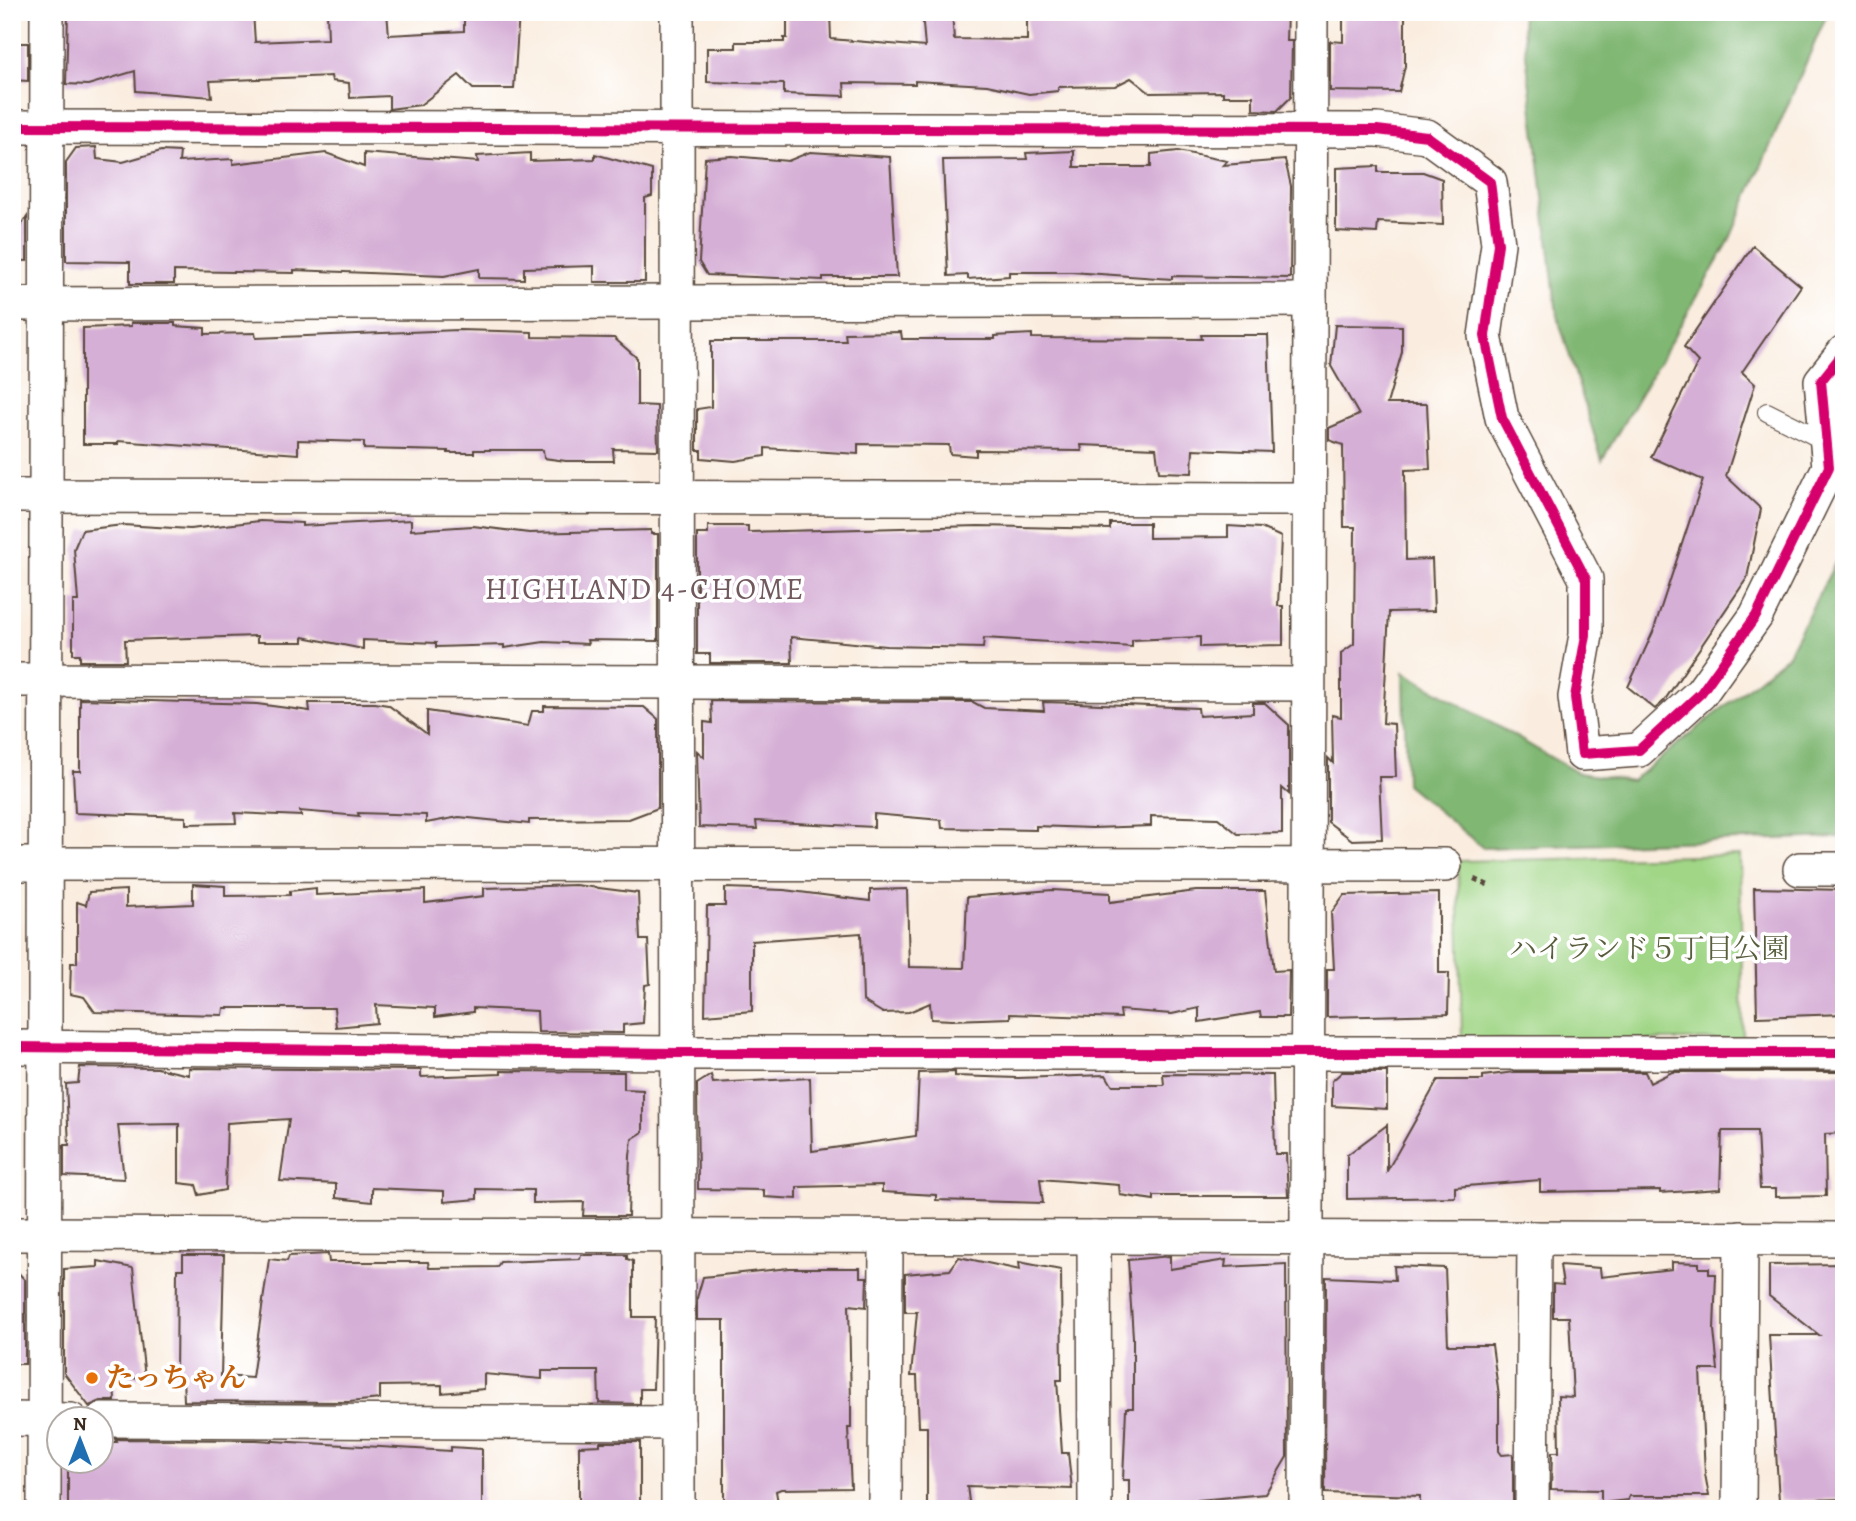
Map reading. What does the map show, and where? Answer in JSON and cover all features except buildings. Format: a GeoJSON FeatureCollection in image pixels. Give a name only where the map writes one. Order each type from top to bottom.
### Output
{"type":"FeatureCollection","features":[{"type":"Feature","properties":{"kind":"street"},"geometry":{"type":"LineString","coordinates":[[44,1509],[42,1419],[28,1234],[45,1047],[47,12]]}},
{"type":"Feature","properties":{"kind":"street"},"geometry":{"type":"LineString","coordinates":[[677,12],[678,1509]]}},
{"type":"Feature","properties":{"kind":"street"},"geometry":{"type":"LineString","coordinates":[[1306,1509],[1311,12]]}},
{"type":"Feature","properties":{"kind":"street"},"geometry":{"type":"LineString","coordinates":[[12,127],[1377,130],[1427,136],[1490,182],[1498,244],[1485,336],[1502,418],[1586,579],[1586,635],[1575,697],[1582,754],[1639,750],[1701,693],[1756,616],[1829,467],[1821,382],[1844,352]]}},
{"type":"Feature","properties":{"kind":"street"},"geometry":{"type":"LineString","coordinates":[[12,304],[1310,300]]}},
{"type":"Feature","properties":{"kind":"street"},"geometry":{"type":"LineString","coordinates":[[12,496],[1309,499]]}},
{"type":"Feature","properties":{"kind":"street"},"geometry":{"type":"LineString","coordinates":[[12,680],[1308,684]]}},
{"type":"Feature","properties":{"kind":"street"},"geometry":{"type":"LineString","coordinates":[[12,864],[1445,865]]}},
{"type":"Feature","properties":{"kind":"street"},"geometry":{"type":"LineString","coordinates":[[1800,869],[1844,869]]}},
{"type":"Feature","properties":{"kind":"street"},"geometry":{"type":"LineString","coordinates":[[12,1047],[678,1053],[1844,1053]]}},
{"type":"Feature","properties":{"kind":"street"},"geometry":{"type":"LineString","coordinates":[[28,1234],[1844,1239]]}},
{"type":"Feature","properties":{"kind":"street"},"geometry":{"type":"LineString","coordinates":[[885,1509],[886,1237]]}},
{"type":"Feature","properties":{"kind":"street"},"geometry":{"type":"LineString","coordinates":[[1094,1237],[1096,1509]]}},
{"type":"Feature","properties":{"kind":"street"},"geometry":{"type":"LineString","coordinates":[[1532,1509],[1534,1238]]}},
{"type":"Feature","properties":{"kind":"street"},"geometry":{"type":"LineString","coordinates":[[1739,1509],[1741,1238]]}},
{"type":"Feature","properties":{"kind":"street"},"geometry":{"type":"LineString","coordinates":[[116,1420],[678,1423]]}},
{"type":"Feature","properties":{"kind":"lane"},"geometry":{"type":"LineString","coordinates":[[1767,412],[1827,442]]}},
{"type":"Feature","properties":{"kind":"green space"},"geometry":{"type":"Polygon","coordinates":[[[1521,12],[1828,12],[1728,243],[1602,460],[1557,315],[1521,12]]]}},
{"type":"Feature","properties":{"kind":"green space"},"geometry":{"type":"Polygon","coordinates":[[[1844,546],[1844,837],[1483,848],[1406,784],[1404,672],[1578,773],[1632,781],[1787,656],[1844,546]]]}},
{"type":"Feature","properties":{"kind":"green space","name":"ハイランド５丁目公園"},"geometry":{"type":"Polygon","coordinates":[[[1740,855],[1743,1040],[1462,1040],[1458,861],[1740,855]]]}},
{"type":"Feature","properties":{"kind":"cycle path"},"geometry":{"type":"LineString","coordinates":[[12,127],[1377,130],[1427,136],[1490,182],[1498,244],[1485,336],[1502,418],[1586,579],[1586,635],[1575,697],[1582,754],[1639,750],[1701,693],[1756,616],[1829,467],[1821,381],[1844,352]]}},
{"type":"Feature","properties":{"kind":"cycle path"},"geometry":{"type":"LineString","coordinates":[[12,1047],[678,1053],[1844,1053]]}},
{"type":"Feature","properties":{"kind":"place","name":"たっちゃん"},"geometry":{"type":"Point","coordinates":[92,1378]}},
{"type":"Feature","properties":{"kind":"district","name":"HIGHLAND 4-CHOME"},"geometry":{"type":"Point","coordinates":[645,589]}}]}
